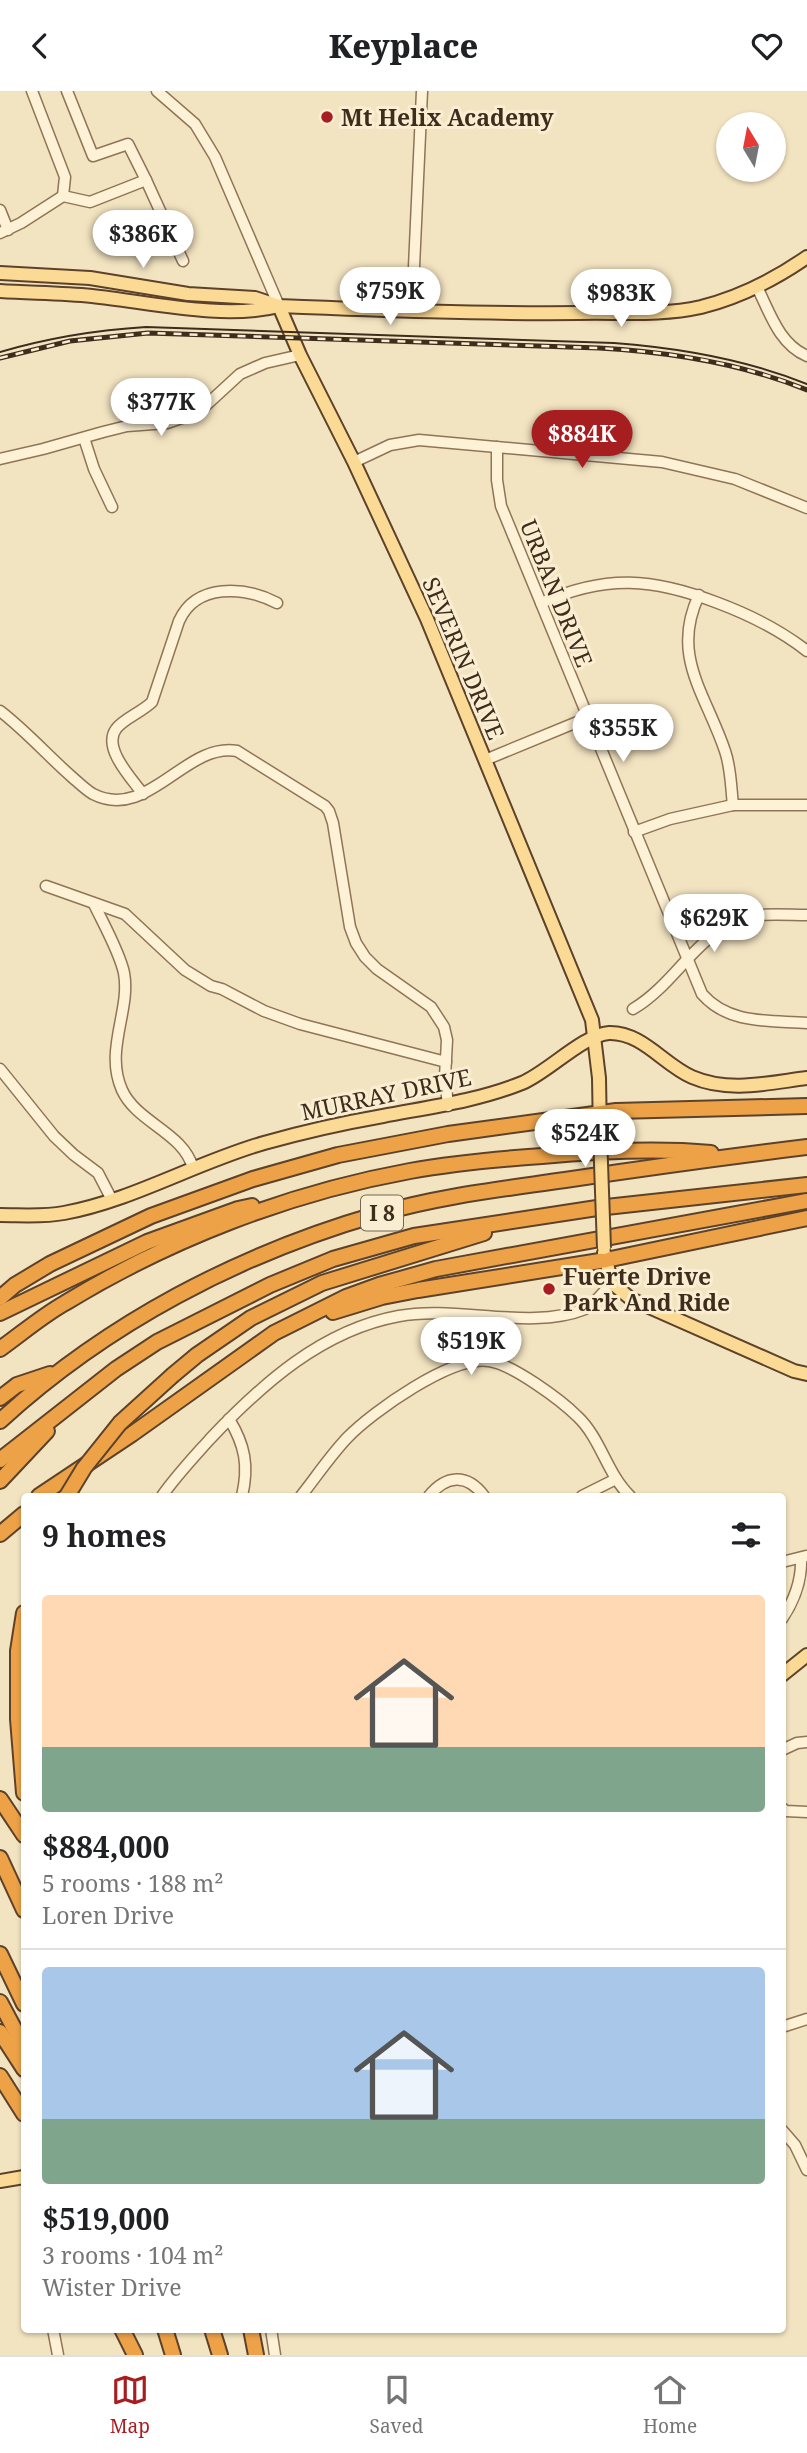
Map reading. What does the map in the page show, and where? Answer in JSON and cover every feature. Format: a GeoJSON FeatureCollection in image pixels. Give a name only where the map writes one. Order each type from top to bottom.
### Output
{"type":"FeatureCollection","features":[{"type":"Feature","properties":{"kind":"highway"},"geometry":{"type":"LineString","coordinates":[[0,1298],[15,1285],[50,1264],[151,1216],[253,1179],[378,1146],[600,1112],[807,1105]]}},
{"type":"Feature","properties":{"kind":"highway","name":"I 8"},"geometry":{"type":"LineString","coordinates":[[0,1420],[61,1371],[153,1308],[231,1268],[322,1232],[379,1213],[460,1195],[807,1147]]}},
{"type":"Feature","properties":{"kind":"highway"},"geometry":{"type":"LineString","coordinates":[[0,1313],[137,1247],[238,1209],[409,1171],[496,1159],[670,1149],[737,1155]]}},
{"type":"Feature","properties":{"kind":"highway","name":"I 8"},"geometry":{"type":"LineString","coordinates":[[0,1460],[77,1399],[157,1342],[270,1285],[333,1259],[414,1236],[597,1208],[807,1185]]}},
{"type":"Feature","properties":{"kind":"highway"},"geometry":{"type":"LineString","coordinates":[[0,1349],[64,1303],[143,1260],[259,1211],[305,1196]]}},
{"type":"Feature","properties":{"kind":"highway"},"geometry":{"type":"LineString","coordinates":[[44,1493],[238,1361],[274,1333],[317,1310],[379,1285],[412,1275],[807,1201]]}},
{"type":"Feature","properties":{"kind":"highway"},"geometry":{"type":"LineString","coordinates":[[69,1493],[84,1468],[120,1423],[197,1355],[251,1318],[322,1283],[410,1254],[540,1217]]}},
{"type":"Feature","properties":{"kind":"highway"},"geometry":{"type":"LineString","coordinates":[[238,1361],[297,1327],[369,1300],[807,1218]]}},
{"type":"Feature","properties":{"kind":"highway"},"geometry":{"type":"LineString","coordinates":[[0,1398],[17,1385],[61,1371]]}},
{"type":"Feature","properties":{"kind":"highway"},"geometry":{"type":"LineString","coordinates":[[0,1481],[77,1399]]}},
{"type":"Feature","properties":{"kind":"highway"},"geometry":{"type":"LineString","coordinates":[[52,1493],[69,1478]]}},
{"type":"Feature","properties":{"kind":"highway"},"geometry":{"type":"LineString","coordinates":[[0,1524],[21,1509]]}},
{"type":"Feature","properties":{"kind":"highway"},"geometry":{"type":"LineString","coordinates":[[0,1534],[21,1516]]}},
{"type":"Feature","properties":{"kind":"highway"},"geometry":{"type":"LineString","coordinates":[[21,1632],[18,1692],[21,1757]]}},
{"type":"Feature","properties":{"kind":"highway"},"geometry":{"type":"LineString","coordinates":[[0,1798],[21,1830]]}},
{"type":"Feature","properties":{"kind":"highway"},"geometry":{"type":"LineString","coordinates":[[0,1858],[21,1904]]}},
{"type":"Feature","properties":{"kind":"highway"},"geometry":{"type":"LineString","coordinates":[[0,1954],[21,1998]]}},
{"type":"Feature","properties":{"kind":"highway"},"geometry":{"type":"LineString","coordinates":[[0,2002],[21,2040]]}},
{"type":"Feature","properties":{"kind":"highway"},"geometry":{"type":"LineString","coordinates":[[0,2032],[21,2064]]}},
{"type":"Feature","properties":{"kind":"highway"},"geometry":{"type":"LineString","coordinates":[[0,2076],[21,2109]]}},
{"type":"Feature","properties":{"kind":"highway"},"geometry":{"type":"LineString","coordinates":[[124,2333],[135,2355]]}},
{"type":"Feature","properties":{"kind":"highway"},"geometry":{"type":"LineString","coordinates":[[165,2333],[173,2355]]}},
{"type":"Feature","properties":{"kind":"highway"},"geometry":{"type":"LineString","coordinates":[[213,2333],[220,2355]]}},
{"type":"Feature","properties":{"kind":"highway"},"geometry":{"type":"LineString","coordinates":[[252,2333],[256,2355]]}},
{"type":"Feature","properties":{"kind":"main road"},"geometry":{"type":"LineString","coordinates":[[0,291],[89,296],[181,308],[258,311],[279,306],[412,311],[663,313],[720,301],[757,287],[807,257]]}},
{"type":"Feature","properties":{"kind":"main road"},"geometry":{"type":"LineString","coordinates":[[0,273],[90,278],[188,294],[255,298],[279,306]]}},
{"type":"Feature","properties":{"kind":"main road","name":"SEVERIN DRIVE"},"geometry":{"type":"LineString","coordinates":[[279,306],[427,619],[592,1020],[600,1112],[605,1254],[612,1283]]}},
{"type":"Feature","properties":{"kind":"main road"},"geometry":{"type":"LineString","coordinates":[[594,1037],[609,1033],[623,1035],[639,1042],[681,1072],[719,1085],[751,1086],[807,1078]]}},
{"type":"Feature","properties":{"kind":"main road","name":"MURRAY DRIVE"},"geometry":{"type":"LineString","coordinates":[[0,1215],[61,1214],[112,1200],[262,1144],[349,1122],[448,1106],[524,1082],[594,1037]]}},
{"type":"Feature","properties":{"kind":"main road"},"geometry":{"type":"LineString","coordinates":[[612,1283],[644,1306],[806,1375]]}},
{"type":"Feature","properties":{"kind":"main road"},"geometry":{"type":"LineString","coordinates":[[786,1672],[807,1655]]}},
{"type":"Feature","properties":{"kind":"main road"},"geometry":{"type":"LineString","coordinates":[[0,2181],[21,2177]]}},
{"type":"Feature","properties":{"kind":"street"},"geometry":{"type":"LineString","coordinates":[[32,91],[65,177],[63,196]]}},
{"type":"Feature","properties":{"kind":"street"},"geometry":{"type":"LineString","coordinates":[[67,91],[93,156],[128,144],[183,261]]}},
{"type":"Feature","properties":{"kind":"street","name":"SEVERIN DRIVE"},"geometry":{"type":"LineString","coordinates":[[157,91],[195,124],[215,157],[279,306]]}},
{"type":"Feature","properties":{"kind":"street"},"geometry":{"type":"LineString","coordinates":[[412,311],[422,91]]}},
{"type":"Feature","properties":{"kind":"street"},"geometry":{"type":"LineString","coordinates":[[0,210],[4,232],[63,196],[90,202],[146,180]]}},
{"type":"Feature","properties":{"kind":"street"},"geometry":{"type":"LineString","coordinates":[[757,287],[781,336],[791,347],[807,356]]}},
{"type":"Feature","properties":{"kind":"street"},"geometry":{"type":"LineString","coordinates":[[0,459],[127,426],[167,423],[203,408],[240,374],[257,366],[300,355]]}},
{"type":"Feature","properties":{"kind":"street"},"geometry":{"type":"LineString","coordinates":[[84,438],[94,469],[112,507]]}},
{"type":"Feature","properties":{"kind":"street"},"geometry":{"type":"LineString","coordinates":[[354,462],[379,450],[410,441],[428,440],[662,461],[735,479],[807,508]]}},
{"type":"Feature","properties":{"kind":"street","name":"URBAN DRIVE"},"geometry":{"type":"LineString","coordinates":[[497,447],[501,506],[702,994],[722,1011],[747,1019],[807,1023]]}},
{"type":"Feature","properties":{"kind":"street"},"geometry":{"type":"LineString","coordinates":[[541,603],[572,591],[620,582],[652,583],[699,595],[766,624],[807,651]]}},
{"type":"Feature","properties":{"kind":"street"},"geometry":{"type":"LineString","coordinates":[[143,794],[116,757],[113,736],[116,728],[142,712],[152,702],[185,609],[201,597],[219,591],[262,596],[276,603]]}},
{"type":"Feature","properties":{"kind":"street"},"geometry":{"type":"LineString","coordinates":[[699,595],[687,632],[688,656],[727,755],[733,806]]}},
{"type":"Feature","properties":{"kind":"street"},"geometry":{"type":"LineString","coordinates":[[0,711],[94,794],[120,800],[143,794],[205,754],[223,749],[237,751],[326,806],[333,823],[356,943],[377,969],[435,1011],[446,1033],[448,1106]]}},
{"type":"Feature","properties":{"kind":"street"},"geometry":{"type":"LineString","coordinates":[[485,760],[587,718]]}},
{"type":"Feature","properties":{"kind":"street"},"geometry":{"type":"LineString","coordinates":[[634,832],[670,819],[733,806],[807,805]]}},
{"type":"Feature","properties":{"kind":"street"},"geometry":{"type":"LineString","coordinates":[[46,886],[125,914],[185,970],[211,986],[264,1011],[300,1024],[446,1062]]}},
{"type":"Feature","properties":{"kind":"street"},"geometry":{"type":"LineString","coordinates":[[94,904],[124,972],[125,986],[116,1053],[116,1073],[122,1091],[144,1119],[178,1143],[190,1158],[192,1168]]}},
{"type":"Feature","properties":{"kind":"street"},"geometry":{"type":"LineString","coordinates":[[633,1009],[646,1001],[671,977],[687,957],[733,920],[751,915],[807,915]]}},
{"type":"Feature","properties":{"kind":"street"},"geometry":{"type":"LineString","coordinates":[[0,1069],[54,1136],[98,1173],[112,1200]]}},
{"type":"Feature","properties":{"kind":"street"},"geometry":{"type":"LineString","coordinates":[[164,1493],[229,1419],[292,1363],[362,1325],[399,1315],[424,1313],[516,1318],[572,1312],[587,1308],[612,1283]]}},
{"type":"Feature","properties":{"kind":"street"},"geometry":{"type":"LineString","coordinates":[[302,1493],[348,1437],[398,1397],[447,1371],[480,1360],[497,1363],[529,1379],[577,1415],[588,1428],[616,1479],[628,1493]]}},
{"type":"Feature","properties":{"kind":"street"},"geometry":{"type":"LineString","coordinates":[[229,1419],[242,1440],[246,1476],[243,1493]]}},
{"type":"Feature","properties":{"kind":"street"},"geometry":{"type":"LineString","coordinates":[[586,1493],[607,1486],[616,1479]]}},
{"type":"Feature","properties":{"kind":"street"},"geometry":{"type":"LineString","coordinates":[[432,1493],[443,1483],[456,1480],[476,1485],[482,1493]]}},
{"type":"Feature","properties":{"kind":"street"},"geometry":{"type":"LineString","coordinates":[[786,1561],[804,1557],[802,1573],[786,1613]]}},
{"type":"Feature","properties":{"kind":"street"},"geometry":{"type":"LineString","coordinates":[[786,1748],[807,1742]]}},
{"type":"Feature","properties":{"kind":"street"},"geometry":{"type":"LineString","coordinates":[[786,1811],[807,1812]]}},
{"type":"Feature","properties":{"kind":"street"},"geometry":{"type":"LineString","coordinates":[[786,2026],[807,2019]]}},
{"type":"Feature","properties":{"kind":"street"},"geometry":{"type":"LineString","coordinates":[[786,2135],[795,2145],[807,2170]]}},
{"type":"Feature","properties":{"kind":"street"},"geometry":{"type":"LineString","coordinates":[[54,2333],[58,2355]]}},
{"type":"Feature","properties":{"kind":"street"},"geometry":{"type":"LineString","coordinates":[[272,2333],[275,2355]]}},
{"type":"Feature","properties":{"kind":"tram line"},"geometry":{"type":"LineString","coordinates":[[0,352],[72,335],[146,327],[614,343],[663,348],[736,361],[807,384]]}},
{"type":"Feature","properties":{"kind":"railway"},"geometry":{"type":"LineString","coordinates":[[0,358],[70,341],[148,333],[599,348],[705,360],[757,373],[807,390]]}},
{"type":"Feature","properties":{"kind":"place","name":"Mt Helix Academy"},"geometry":{"type":"Point","coordinates":[327,117]}},
{"type":"Feature","properties":{"kind":"place","name":"Fuerte Drive Park And Ride"},"geometry":{"type":"Point","coordinates":[549,1289]}}]}
